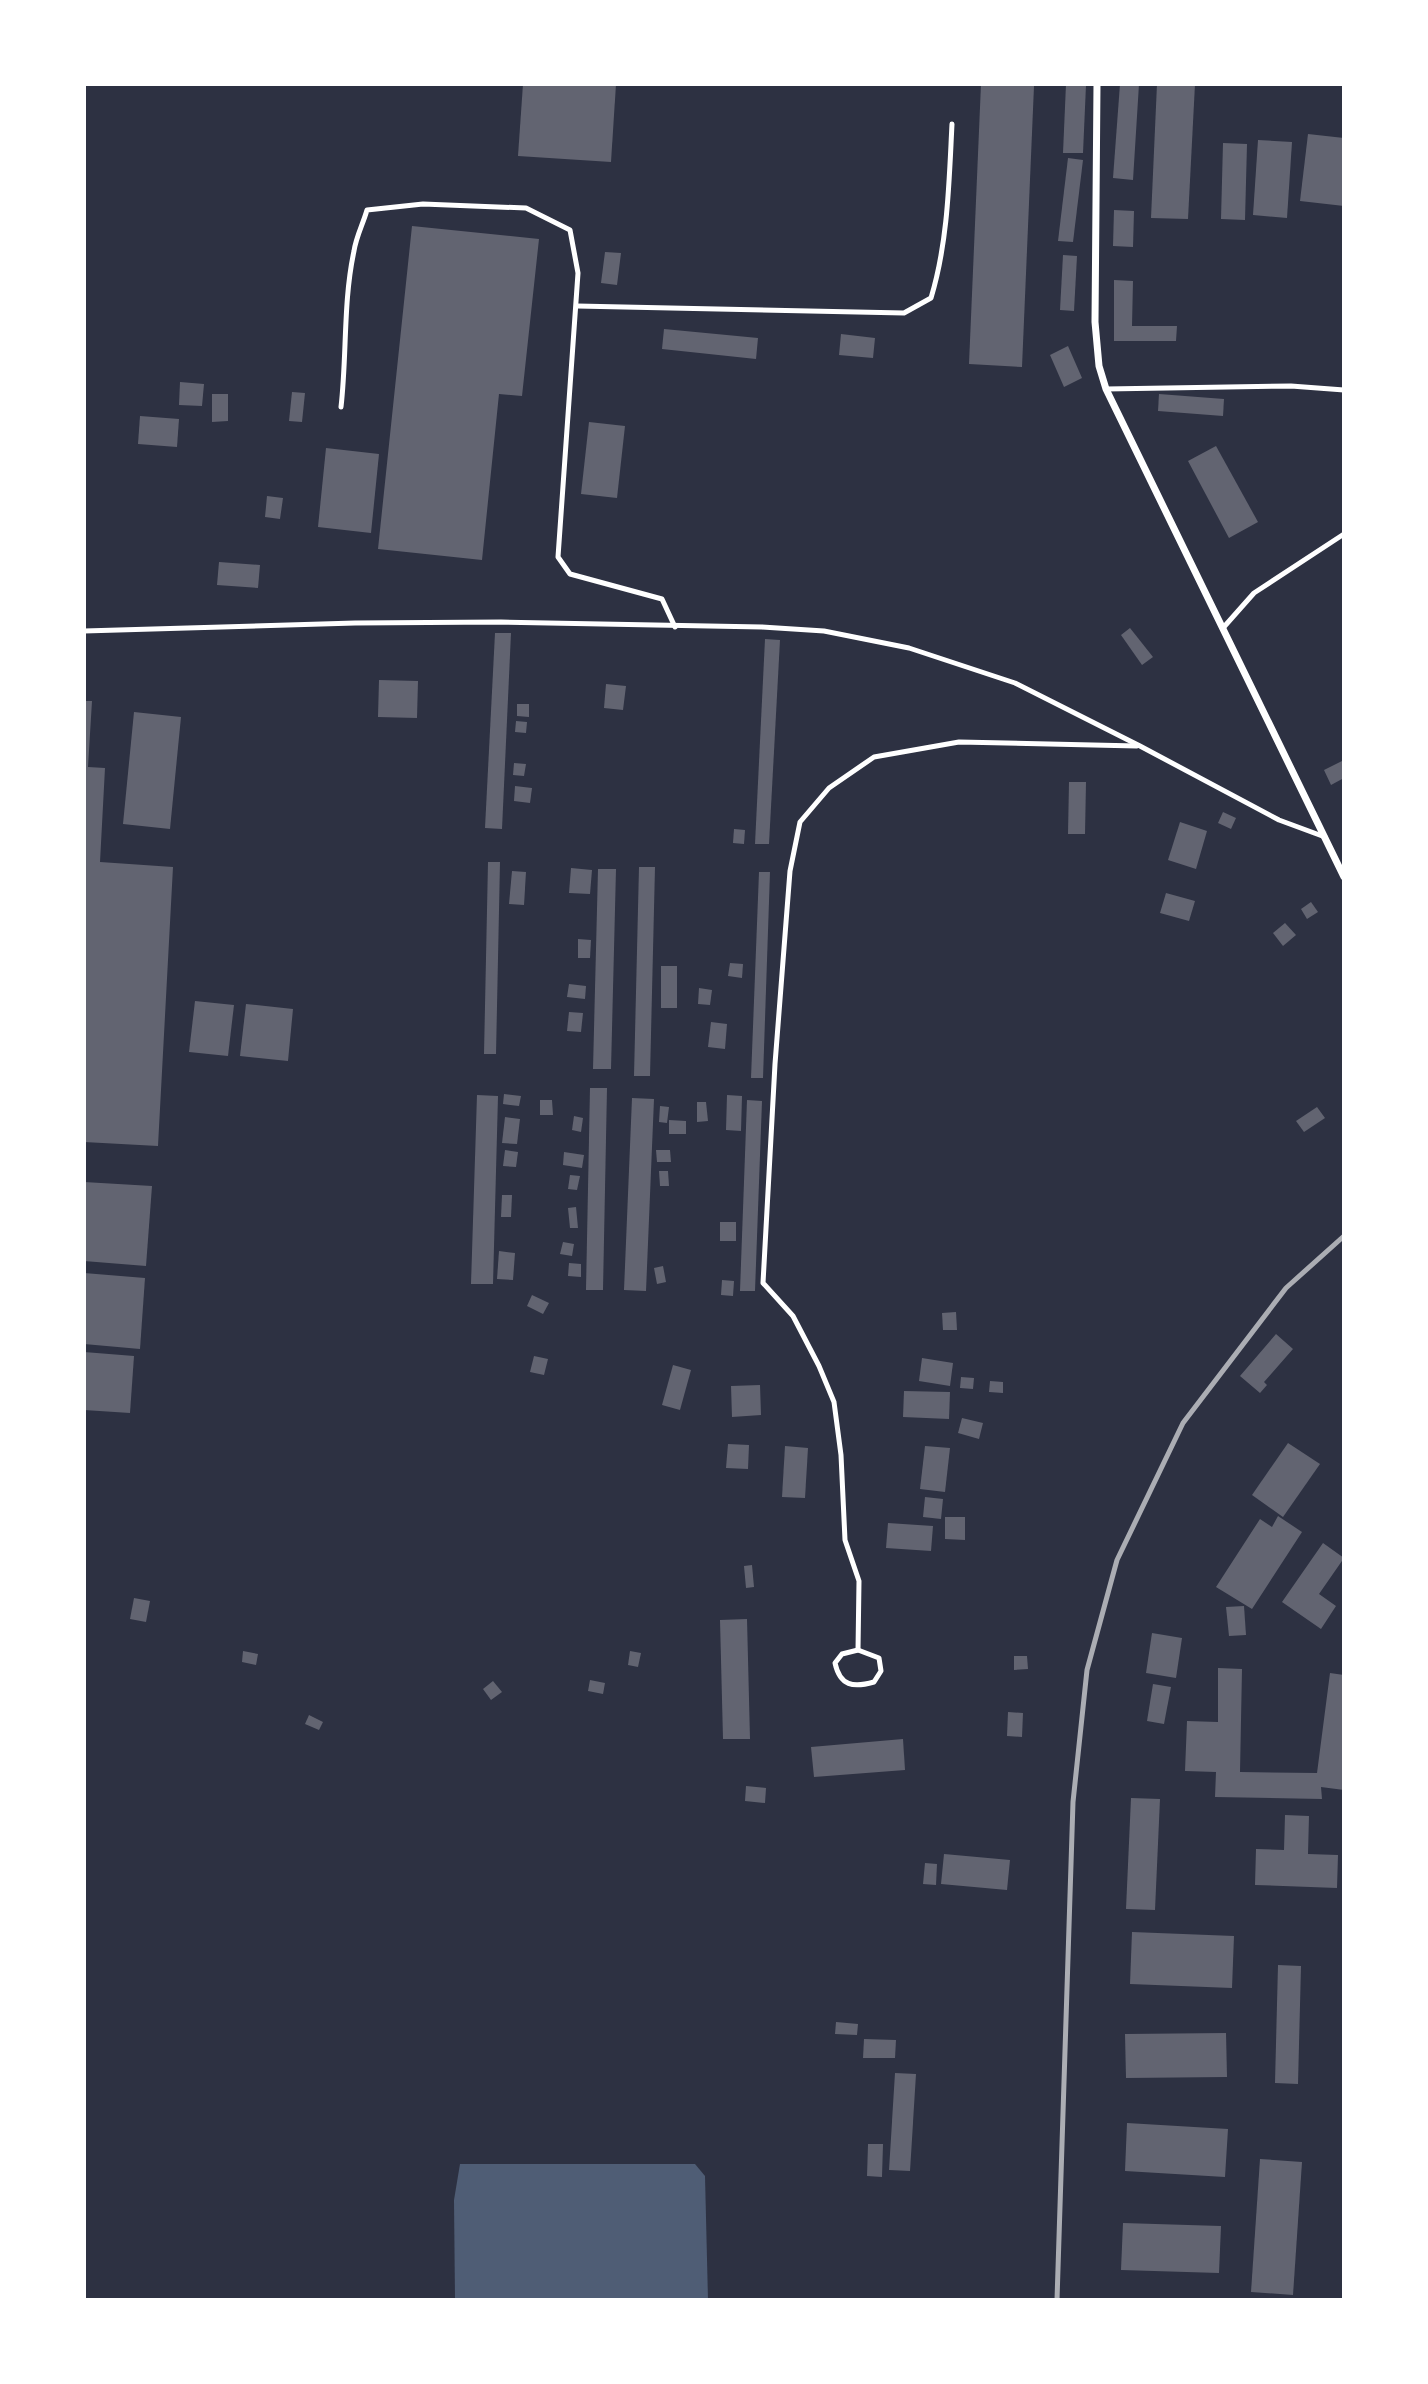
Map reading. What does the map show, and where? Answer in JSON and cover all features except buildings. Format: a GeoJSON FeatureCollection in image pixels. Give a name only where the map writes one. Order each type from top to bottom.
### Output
{"type":"FeatureCollection","features":[{"type":"Feature","properties":{"kind":"street"},"geometry":{"type":"LineString","coordinates":[[1097,84],[1095,322],[1099,366],[1106,388],[1344,877]]}},
{"type":"Feature","properties":{"kind":"lane"},"geometry":{"type":"LineString","coordinates":[[577,306],[904,313],[931,298],[939,271],[948,197],[952,124]]}},
{"type":"Feature","properties":{"kind":"lane"},"geometry":{"type":"LineString","coordinates":[[341,407],[346,362],[347,303],[354,250],[367,210],[423,204],[526,208],[570,230],[578,273],[577,306],[558,557],[570,574],[662,599],[675,627]]}},
{"type":"Feature","properties":{"kind":"lane"},"geometry":{"type":"LineString","coordinates":[[1106,388],[1291,386],[1344,390]]}},
{"type":"Feature","properties":{"kind":"lane"},"geometry":{"type":"LineString","coordinates":[[1223,628],[1254,593],[1344,534]]}},
{"type":"Feature","properties":{"kind":"lane"},"geometry":{"type":"LineString","coordinates":[[84,631],[501,622],[762,627],[824,631],[909,648],[1015,683],[1279,820],[1325,837]]}},
{"type":"Feature","properties":{"kind":"lane"},"geometry":{"type":"LineString","coordinates":[[858,1650],[859,1581],[845,1539],[841,1455],[834,1402],[819,1366],[793,1317],[763,1283],[775,1064],[790,871],[800,822],[829,788],[874,757],[959,743],[1140,746]]}},
{"type":"Feature","properties":{"kind":"lane"},"geometry":{"type":"LineString","coordinates":[[858,1650],[879,1658],[881,1671],[874,1682],[858,1687],[845,1682],[837,1672],[835,1663],[842,1654],[858,1650]]}},
{"type":"Feature","properties":{"kind":"water"},"geometry":{"type":"Polygon","coordinates":[[[460,2164],[695,2164],[705,2176],[708,2300],[455,2300],[454,2200],[460,2164]]]}},
{"type":"Feature","properties":{"kind":"railway"},"geometry":{"type":"LineString","coordinates":[[1057,2300],[1073,1802],[1087,1670],[1117,1560],[1183,1423],[1286,1288],[1344,1236]]}}]}
